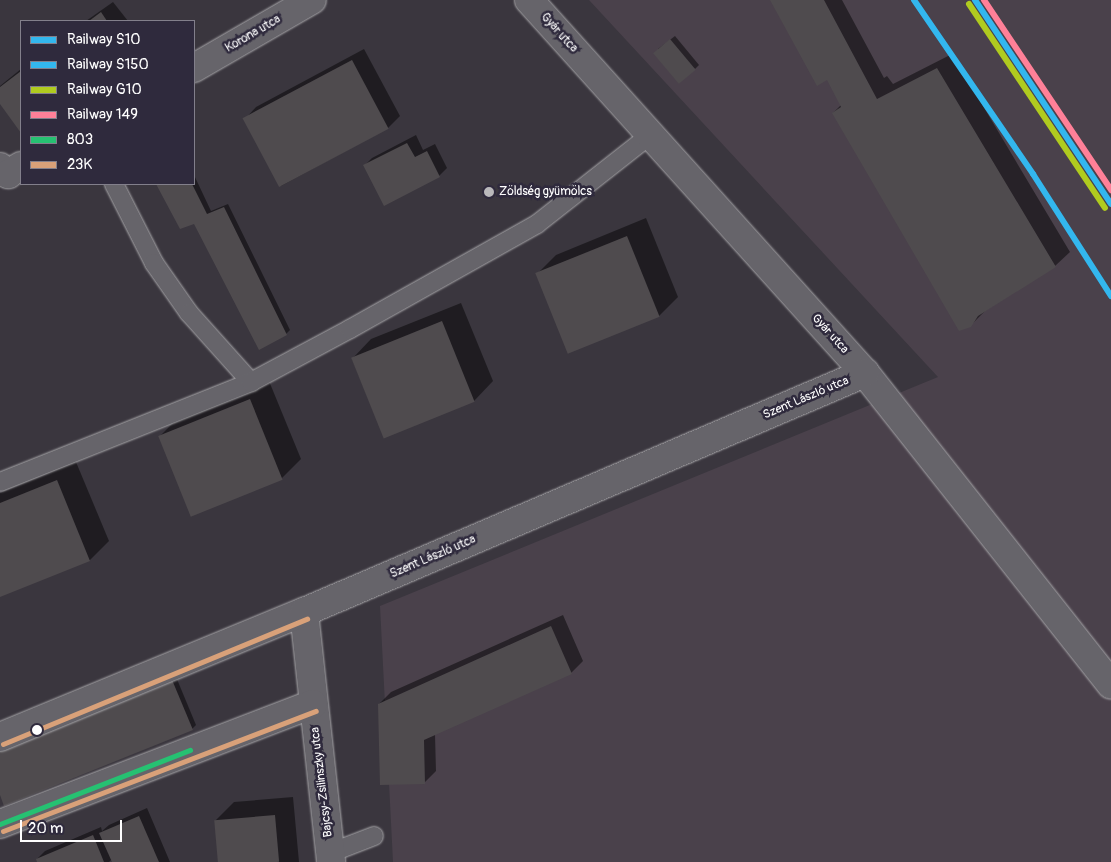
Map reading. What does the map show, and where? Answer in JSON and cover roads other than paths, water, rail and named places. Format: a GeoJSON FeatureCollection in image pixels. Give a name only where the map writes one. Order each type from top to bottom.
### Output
{"type":"FeatureCollection","features":[{"type":"Feature","properties":{"kind":"street","name":"Korona utca"},"geometry":{"type":"LineString","coordinates":[[195,67],[312,0]]}},
{"type":"Feature","properties":{"kind":"street","name":"Gyár utca"},"geometry":{"type":"LineString","coordinates":[[529,0],[865,373],[1111,684]]}},
{"type":"Feature","properties":{"kind":"street","name":"Szent László utca"},"geometry":{"type":"LineString","coordinates":[[0,737],[304,612],[865,373]]}},
{"type":"Feature","properties":{"kind":"street","name":"Bajcsy-Zsilinszky utca"},"geometry":{"type":"LineString","coordinates":[[304,612],[331,858]]}},
{"type":"Feature","properties":{"kind":"street"},"geometry":{"type":"LineString","coordinates":[[0,824],[313,704]]}},
{"type":"Feature","properties":{"kind":"lane"},"geometry":{"type":"LineString","coordinates":[[0,482],[251,382],[350,329],[537,224],[650,134]]}},
{"type":"Feature","properties":{"kind":"lane"},"geometry":{"type":"LineString","coordinates":[[115,185],[154,262],[164,277],[189,313],[251,382]]}},
{"type":"Feature","properties":{"kind":"lane"},"geometry":{"type":"LineString","coordinates":[[331,858],[374,836]]}},
{"type":"Feature","properties":{"kind":"rail line","name":"S150"},"geometry":{"type":"LineString","coordinates":[[914,0],[1033,174],[1111,296]]}},
{"type":"Feature","properties":{"kind":"rail line","name":"S10"},"geometry":{"type":"LineString","coordinates":[[975,0],[1111,204]]}},
{"type":"Feature","properties":{"kind":"rail line","name":"149"},"geometry":{"type":"LineString","coordinates":[[984,0],[1111,190]]}},
{"type":"Feature","properties":{"kind":"rail line","name":"G10"},"geometry":{"type":"LineString","coordinates":[[969,4],[1105,208]]}},
{"type":"Feature","properties":{"kind":"place","name":"Zöldség gyümölcs"},"geometry":{"type":"Point","coordinates":[489,192]}}]}
